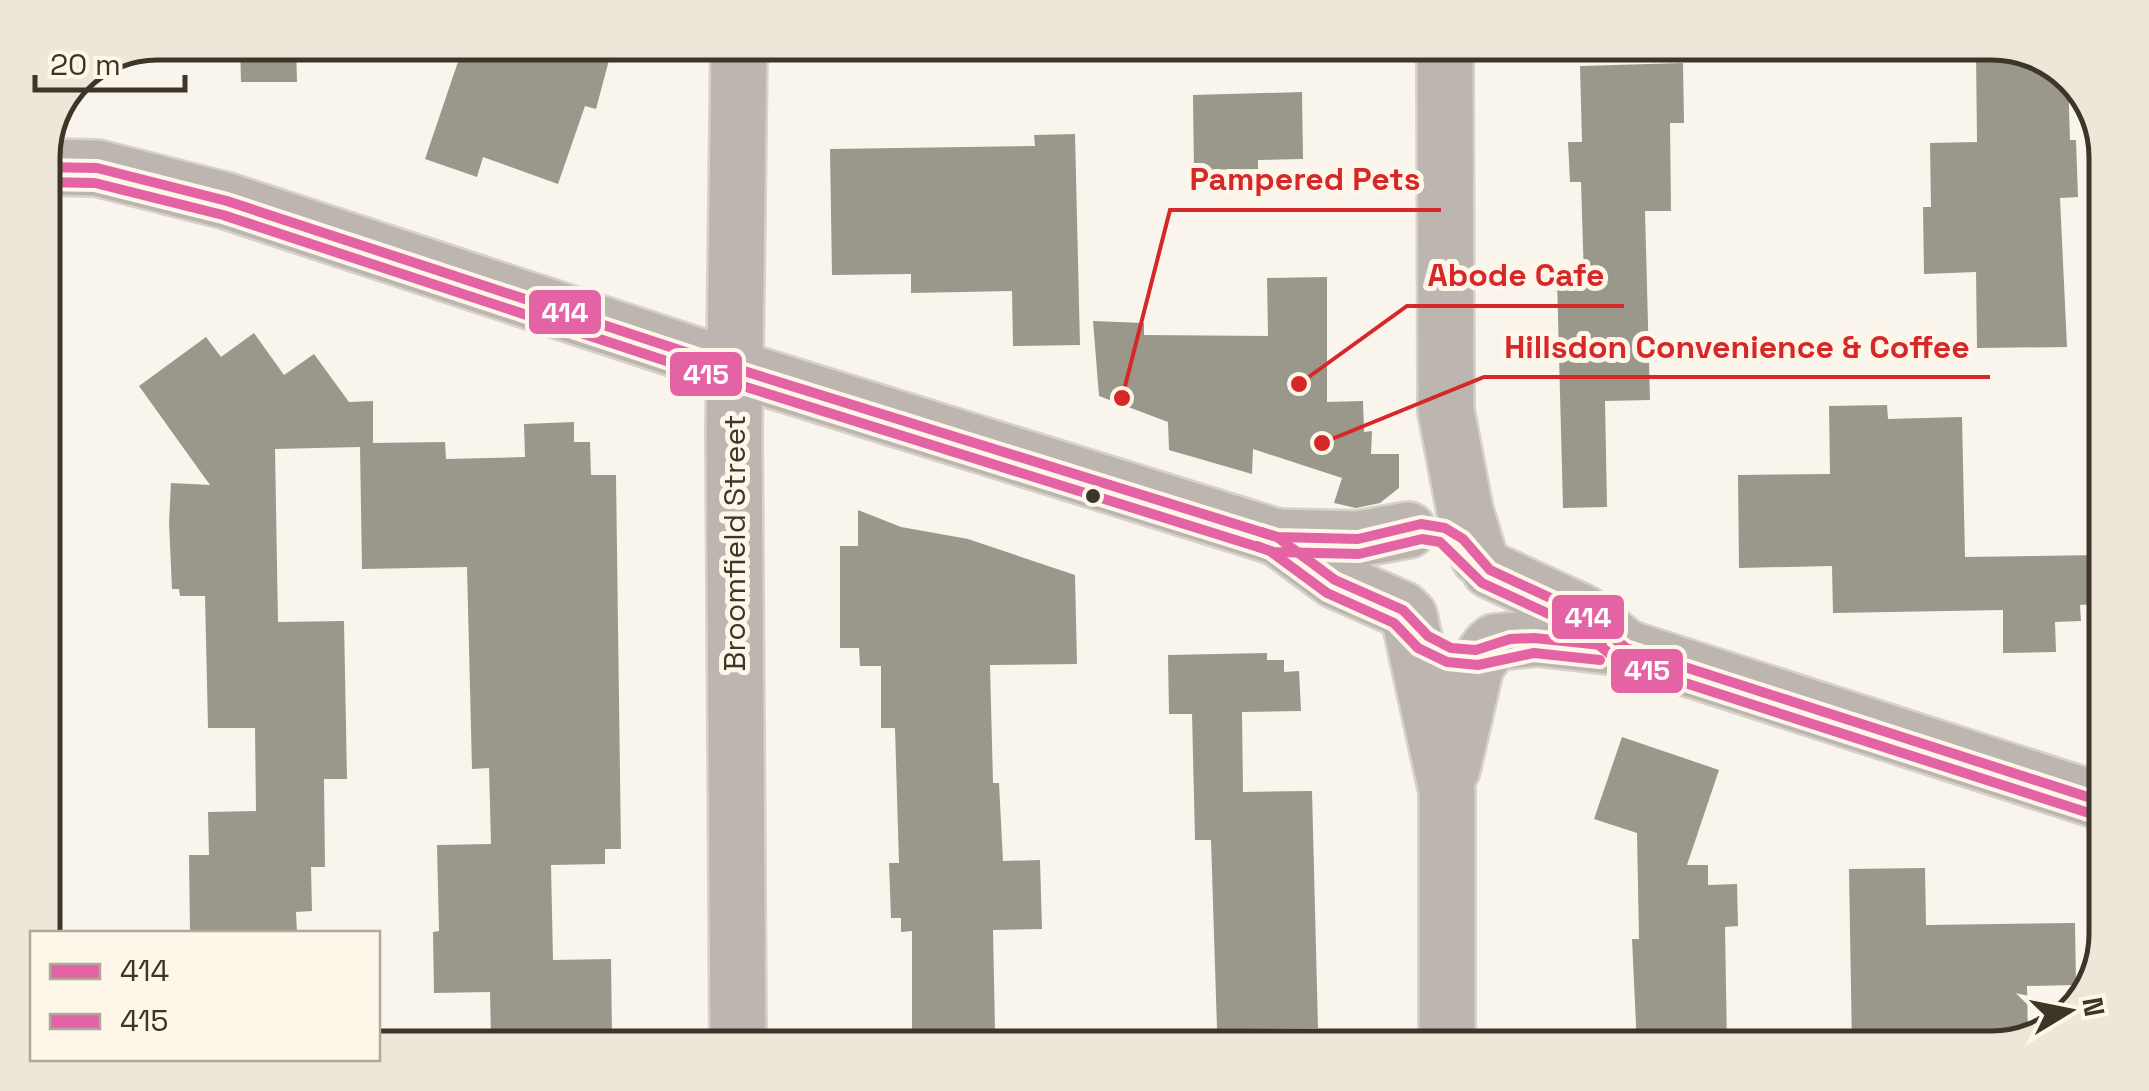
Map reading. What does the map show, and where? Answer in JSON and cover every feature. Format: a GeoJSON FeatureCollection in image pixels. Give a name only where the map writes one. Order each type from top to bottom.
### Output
{"type":"FeatureCollection","features":[{"type":"Feature","properties":{"kind":"street","name":"Broomfield Street"},"geometry":{"type":"LineString","coordinates":[[738,1031],[734,368],[740,60]]}},
{"type":"Feature","properties":{"kind":"street"},"geometry":{"type":"LineString","coordinates":[[1445,60],[1446,411],[1464,510],[1503,613],[1492,644],[1476,665],[1470,683],[1447,792],[1447,1031]]}},
{"type":"Feature","properties":{"kind":"street"},"geometry":{"type":"LineString","coordinates":[[60,167],[97,168],[227,200],[734,368],[1276,537],[1358,539],[1410,528],[1446,528],[1484,563],[1583,613],[1626,648]]}},
{"type":"Feature","properties":{"kind":"street"},"geometry":{"type":"LineString","coordinates":[[1446,411],[1427,496],[1410,528],[1391,548],[1388,570],[1391,591],[1406,613],[1444,646],[1468,651],[1534,638],[1626,648],[2089,797]]}},
{"type":"Feature","properties":{"kind":"street"},"geometry":{"type":"LineString","coordinates":[[1276,537],[1335,580],[1406,613]]}},
{"type":"Feature","properties":{"kind":"street"},"geometry":{"type":"LineString","coordinates":[[1406,613],[1447,792]]}},
{"type":"Feature","properties":{"kind":"building"},"geometry":{"type":"Polygon","coordinates":[[[240,60],[296,60],[297,82],[241,82],[240,60]]]}},
{"type":"Feature","properties":{"kind":"building"},"geometry":{"type":"Polygon","coordinates":[[[459,60],[609,60],[596,109],[585,106],[558,184],[483,157],[477,177],[425,159],[459,60]]]}},
{"type":"Feature","properties":{"kind":"building"},"geometry":{"type":"Polygon","coordinates":[[[1976,60],[2017,63],[2035,70],[2069,98],[2070,140],[2076,140],[2078,197],[2060,198],[2067,347],[1977,348],[1976,272],[1924,274],[1923,207],[1931,207],[1930,143],[1977,142],[1976,60]]]}},
{"type":"Feature","properties":{"kind":"building"},"geometry":{"type":"Polygon","coordinates":[[[1683,63],[1684,123],[1670,123],[1671,211],[1645,211],[1650,400],[1605,401],[1607,507],[1563,508],[1557,279],[1584,279],[1581,182],[1570,182],[1568,142],[1582,142],[1580,66],[1683,63]]]}},
{"type":"Feature","properties":{"kind":"building"},"geometry":{"type":"Polygon","coordinates":[[[1302,92],[1303,159],[1258,160],[1258,169],[1194,170],[1193,95],[1302,92]]]}},
{"type":"Feature","properties":{"kind":"building"},"geometry":{"type":"Polygon","coordinates":[[[1075,134],[1080,345],[1013,346],[1012,291],[911,293],[911,274],[832,275],[830,149],[1035,146],[1034,135],[1075,134]]]}},
{"type":"Feature","properties":{"kind":"building"},"geometry":{"type":"Polygon","coordinates":[[[1327,277],[1327,402],[1363,401],[1364,432],[1372,431],[1371,454],[1399,454],[1399,488],[1380,503],[1356,508],[1334,503],[1342,478],[1253,449],[1252,474],[1169,450],[1168,422],[1099,396],[1093,321],[1144,323],[1144,335],[1268,336],[1267,278],[1327,277]]]}},
{"type":"Feature","properties":{"kind":"building"},"geometry":{"type":"Polygon","coordinates":[[[254,333],[284,375],[314,354],[349,402],[373,401],[373,443],[445,442],[446,459],[525,457],[524,424],[574,422],[574,442],[590,442],[591,475],[616,475],[621,849],[605,849],[605,864],[551,865],[553,960],[611,959],[612,1031],[491,1031],[490,992],[434,993],[433,932],[439,931],[437,845],[491,844],[489,768],[472,769],[467,567],[362,569],[360,447],[275,449],[278,622],[344,621],[347,779],[324,779],[325,867],[311,867],[312,911],[296,912],[297,931],[190,931],[189,855],[209,855],[208,812],[256,811],[255,728],[208,728],[205,596],[180,596],[179,589],[172,589],[169,523],[171,483],[210,485],[139,386],[206,337],[221,357],[254,333]]]}},
{"type":"Feature","properties":{"kind":"building"},"geometry":{"type":"Polygon","coordinates":[[[1887,405],[1888,419],[1962,417],[1965,557],[2089,555],[2089,605],[2080,605],[2081,621],[2055,622],[2056,652],[2003,653],[2003,610],[1833,613],[1832,566],[1739,568],[1738,475],[1830,474],[1829,406],[1887,405]]]}},
{"type":"Feature","properties":{"kind":"building"},"geometry":{"type":"Polygon","coordinates":[[[858,510],[901,527],[968,539],[1075,575],[1077,664],[990,665],[993,783],[999,783],[1003,861],[1040,860],[1042,929],[993,930],[995,1030],[912,1031],[912,931],[901,932],[901,918],[891,918],[889,863],[899,863],[895,728],[881,728],[881,666],[860,666],[859,648],[840,648],[840,546],[858,546],[858,510]]]}},
{"type":"Feature","properties":{"kind":"building"},"geometry":{"type":"Polygon","coordinates":[[[1267,653],[1267,660],[1284,660],[1284,672],[1299,671],[1301,711],[1242,712],[1243,792],[1312,791],[1318,1028],[1217,1029],[1211,840],[1195,840],[1192,714],[1169,714],[1168,655],[1267,653]]]}},
{"type":"Feature","properties":{"kind":"building"},"geometry":{"type":"Polygon","coordinates":[[[1622,737],[1719,770],[1687,865],[1708,865],[1708,885],[1737,884],[1738,926],[1725,927],[1727,1031],[1636,1031],[1632,939],[1639,939],[1637,833],[1594,819],[1622,737]]]}},
{"type":"Feature","properties":{"kind":"building"},"geometry":{"type":"Polygon","coordinates":[[[1925,868],[1926,925],[2075,923],[2076,983],[2027,986],[2028,1024],[2005,1030],[1852,1031],[1849,869],[1925,868]]]}},
{"type":"Feature","properties":{"kind":"transit line","name":"414"},"geometry":{"type":"LineString","coordinates":[[60,167],[97,168],[227,201],[734,368],[1277,537],[1358,539],[1421,524],[1445,528],[1463,539],[1490,570],[1583,613],[1626,648],[2089,797]]}},
{"type":"Feature","properties":{"kind":"transit line","name":"415"},"geometry":{"type":"LineString","coordinates":[[60,182],[95,183],[223,215],[730,382],[1274,552],[1359,554],[1422,539],[1440,542],[1482,583],[1575,626],[1620,662],[2089,813]]}},
{"type":"Feature","properties":{"kind":"transit line","name":"414"},"geometry":{"type":"LineString","coordinates":[[1261,532],[1277,537],[1335,580],[1403,610],[1428,636],[1451,648],[1476,650],[1510,639],[1534,638],[1602,645]]}},
{"type":"Feature","properties":{"kind":"transit line","name":"415"},"geometry":{"type":"LineString","coordinates":[[1257,546],[1270,551],[1327,593],[1394,623],[1418,648],[1447,662],[1478,665],[1534,653],[1600,660]]}},
{"type":"Feature","properties":{"kind":"place","name":"Abode Cafe"},"geometry":{"type":"Point","coordinates":[1299,384]}},
{"type":"Feature","properties":{"kind":"place","name":"Pampered Pets"},"geometry":{"type":"Point","coordinates":[1122,398]}},
{"type":"Feature","properties":{"kind":"place","name":"Hillsdon Convenience & Coffee"},"geometry":{"type":"Point","coordinates":[1322,443]}}]}
